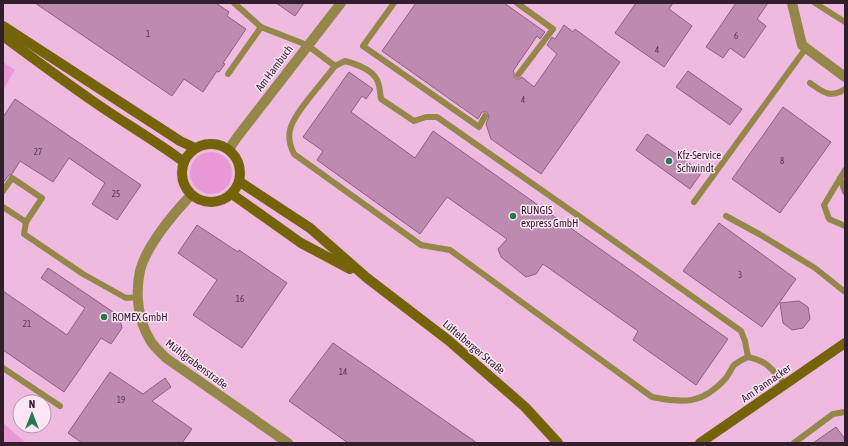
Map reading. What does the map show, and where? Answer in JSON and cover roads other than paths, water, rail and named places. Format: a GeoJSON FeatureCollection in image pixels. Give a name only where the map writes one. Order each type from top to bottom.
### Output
{"type":"FeatureCollection","features":[{"type":"Feature","properties":{"kind":"main road"},"geometry":{"type":"LineString","coordinates":[[3,26],[180,141],[195,148]]}},
{"type":"Feature","properties":{"kind":"main road"},"geometry":{"type":"LineString","coordinates":[[3,36],[42,66],[98,105],[184,162]]}},
{"type":"Feature","properties":{"kind":"main road"},"geometry":{"type":"LineString","coordinates":[[212,143],[229,149],[236,156],[240,164],[241,173],[240,182],[232,194],[216,202],[199,200],[191,195],[182,180],[184,162],[188,154],[203,144],[212,143]]}},
{"type":"Feature","properties":{"kind":"main road","name":"Lüftelberger Straße"},"geometry":{"type":"LineString","coordinates":[[240,182],[310,228],[367,278],[448,340],[525,407],[558,443]]}},
{"type":"Feature","properties":{"kind":"main road","name":"Lüftelberger Straße"},"geometry":{"type":"LineString","coordinates":[[232,194],[301,243],[367,278]]}},
{"type":"Feature","properties":{"kind":"main road","name":"Am Pannacker"},"geometry":{"type":"LineString","coordinates":[[700,443],[845,343]]}},
{"type":"Feature","properties":{"kind":"street","name":"Am Hambuch"},"geometry":{"type":"LineString","coordinates":[[229,149],[307,45],[341,3]]}},
{"type":"Feature","properties":{"kind":"street"},"geometry":{"type":"LineString","coordinates":[[792,3],[802,45],[845,77]]}},
{"type":"Feature","properties":{"kind":"street","name":"Mühlgrabenstraße"},"geometry":{"type":"LineString","coordinates":[[191,195],[181,205],[147,253],[140,270],[138,297],[140,316],[150,340],[166,358],[288,443]]}},
{"type":"Feature","properties":{"kind":"lane"},"geometry":{"type":"LineString","coordinates":[[234,3],[261,26],[307,45],[335,66]]}},
{"type":"Feature","properties":{"kind":"lane"},"geometry":{"type":"LineString","coordinates":[[394,3],[363,46],[478,127],[485,116]]}},
{"type":"Feature","properties":{"kind":"lane"},"geometry":{"type":"LineString","coordinates":[[517,3],[553,29],[518,75]]}},
{"type":"Feature","properties":{"kind":"lane"},"geometry":{"type":"LineString","coordinates":[[816,3],[845,22]]}},
{"type":"Feature","properties":{"kind":"lane"},"geometry":{"type":"LineString","coordinates":[[228,74],[261,26]]}},
{"type":"Feature","properties":{"kind":"lane"},"geometry":{"type":"LineString","coordinates":[[694,202],[806,48]]}},
{"type":"Feature","properties":{"kind":"lane"},"geometry":{"type":"LineString","coordinates":[[748,357],[745,341],[741,331],[583,218],[436,117],[426,117],[414,121],[381,99],[378,81],[373,74],[358,65],[345,61],[335,66],[293,119],[289,142],[294,154],[421,245],[450,250],[652,397],[670,401],[689,402],[708,395],[726,378],[735,364],[748,357],[760,360],[768,365],[785,384]]}},
{"type":"Feature","properties":{"kind":"lane"},"geometry":{"type":"LineString","coordinates":[[810,83],[826,94],[833,94],[845,89]]}},
{"type":"Feature","properties":{"kind":"lane"},"geometry":{"type":"LineString","coordinates":[[845,170],[824,205],[829,219],[845,226]]}},
{"type":"Feature","properties":{"kind":"lane"},"geometry":{"type":"LineString","coordinates":[[3,191],[12,178],[42,198],[26,222],[24,234],[83,274],[126,298],[138,297]]}},
{"type":"Feature","properties":{"kind":"lane"},"geometry":{"type":"LineString","coordinates":[[840,178],[845,192]]}},
{"type":"Feature","properties":{"kind":"lane"},"geometry":{"type":"LineString","coordinates":[[3,207],[26,222]]}},
{"type":"Feature","properties":{"kind":"lane"},"geometry":{"type":"LineString","coordinates":[[726,216],[815,268],[845,292]]}},
{"type":"Feature","properties":{"kind":"lane"},"geometry":{"type":"LineString","coordinates":[[3,368],[60,406]]}},
{"type":"Feature","properties":{"kind":"lane"},"geometry":{"type":"LineString","coordinates":[[794,443],[833,414],[845,412]]}},
{"type":"Feature","properties":{"kind":"place","name":"Kfz-Service Schwindt"},"geometry":{"type":"Point","coordinates":[669,161]}},
{"type":"Feature","properties":{"kind":"place","name":"RUNGIS express GmbH"},"geometry":{"type":"Point","coordinates":[513,216]}},
{"type":"Feature","properties":{"kind":"place","name":"ROMEX GmbH"},"geometry":{"type":"Point","coordinates":[104,317]}}]}
